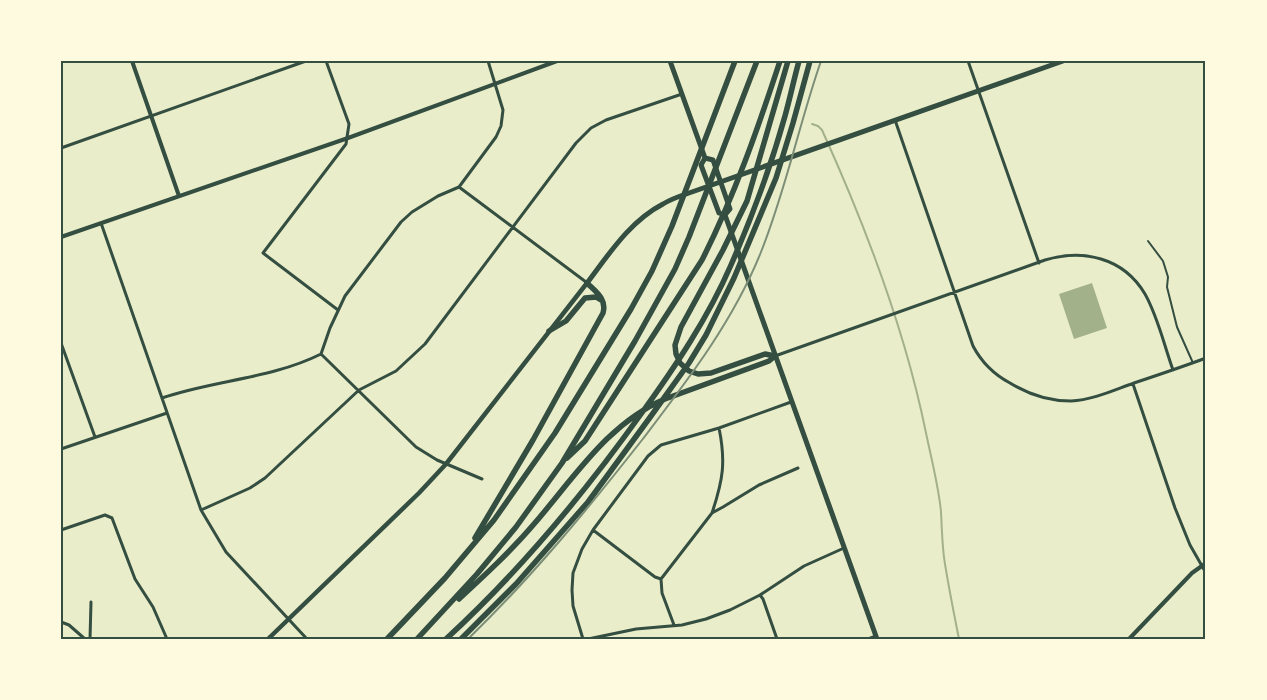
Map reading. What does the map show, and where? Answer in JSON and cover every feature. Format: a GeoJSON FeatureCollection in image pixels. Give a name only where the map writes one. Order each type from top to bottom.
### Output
{"type":"FeatureCollection","features":[{"type":"Feature","properties":{"kind":"highway"},"geometry":{"type":"LineString","coordinates":[[387,639],[462,559],[494,520],[545,448],[641,291],[662,249],[682,201],[734,61]]}},
{"type":"Feature","properties":{"kind":"highway"},"geometry":{"type":"LineString","coordinates":[[418,638],[516,528],[562,463],[640,333],[675,269],[700,212],[757,61]]}},
{"type":"Feature","properties":{"kind":"highway"},"geometry":{"type":"LineString","coordinates":[[562,463],[585,442],[702,260],[735,187],[780,61]]}},
{"type":"Feature","properties":{"kind":"highway"},"geometry":{"type":"LineString","coordinates":[[775,356],[765,354],[711,373],[698,374],[689,371],[680,363],[676,354],[675,341],[724,250],[747,201],[788,61]]}},
{"type":"Feature","properties":{"kind":"highway"},"geometry":{"type":"LineString","coordinates":[[446,639],[511,576],[581,496],[662,385],[693,337],[731,266],[763,183],[785,117],[800,61]]}},
{"type":"Feature","properties":{"kind":"highway"},"geometry":{"type":"LineString","coordinates":[[461,639],[516,584],[588,502],[689,363],[706,336],[721,308],[776,178],[810,61]]}},
{"type":"Feature","properties":{"kind":"highway"},"geometry":{"type":"LineString","coordinates":[[462,559],[533,440],[603,313],[604,305],[601,297],[587,283]]}},
{"type":"Feature","properties":{"kind":"highway"},"geometry":{"type":"LineString","coordinates":[[549,331],[566,321],[585,298],[596,297],[604,305]]}},
{"type":"Feature","properties":{"kind":"highway"},"geometry":{"type":"LineString","coordinates":[[418,638],[505,555],[619,427],[648,406],[768,362],[775,356]]}},
{"type":"Feature","properties":{"kind":"main road"},"geometry":{"type":"LineString","coordinates":[[670,61],[705,158],[701,165],[718,213],[725,215]]}},
{"type":"Feature","properties":{"kind":"main road"},"geometry":{"type":"LineString","coordinates":[[268,639],[446,464],[624,235],[648,214],[666,202],[709,186],[1063,61]]}},
{"type":"Feature","properties":{"kind":"main road"},"geometry":{"type":"LineString","coordinates":[[705,158],[713,160],[721,182],[730,209],[725,215]]}},
{"type":"Feature","properties":{"kind":"main road"},"geometry":{"type":"LineString","coordinates":[[725,215],[877,637]]}},
{"type":"Feature","properties":{"kind":"street"},"geometry":{"type":"LineString","coordinates":[[132,61],[179,196]]}},
{"type":"Feature","properties":{"kind":"street"},"geometry":{"type":"LineString","coordinates":[[61,148],[306,61]]}},
{"type":"Feature","properties":{"kind":"street"},"geometry":{"type":"LineString","coordinates":[[326,61],[349,124],[348,138],[346,144],[263,253],[338,310]]}},
{"type":"Feature","properties":{"kind":"street"},"geometry":{"type":"LineString","coordinates":[[322,354],[345,296],[401,222],[412,212],[438,196],[459,187],[496,137],[501,126],[503,110],[488,61]]}},
{"type":"Feature","properties":{"kind":"street"},"geometry":{"type":"LineString","coordinates":[[61,238],[101,222],[348,138],[557,61]]}},
{"type":"Feature","properties":{"kind":"street"},"geometry":{"type":"LineString","coordinates":[[968,61],[1039,263]]}},
{"type":"Feature","properties":{"kind":"street"},"geometry":{"type":"LineString","coordinates":[[201,510],[250,488],[265,478],[359,390],[396,371],[425,344],[576,143],[591,128],[606,120],[682,94]]}},
{"type":"Feature","properties":{"kind":"street"},"geometry":{"type":"LineString","coordinates":[[895,120],[973,346],[982,361],[993,373],[1029,393],[1062,400],[1084,399],[1206,358]]}},
{"type":"Feature","properties":{"kind":"street"},"geometry":{"type":"LineString","coordinates":[[459,187],[587,283]]}},
{"type":"Feature","properties":{"kind":"street"},"geometry":{"type":"LineString","coordinates":[[101,222],[201,510],[226,552],[307,639]]}},
{"type":"Feature","properties":{"kind":"street"},"geometry":{"type":"LineString","coordinates":[[775,356],[1039,263],[1064,256],[1089,255],[1110,262],[1126,272],[1139,286],[1147,299],[1173,370]]}},
{"type":"Feature","properties":{"kind":"street"},"geometry":{"type":"LineString","coordinates":[[61,343],[95,437]]}},
{"type":"Feature","properties":{"kind":"street"},"geometry":{"type":"LineString","coordinates":[[162,398],[184,390],[262,375],[322,354]]}},
{"type":"Feature","properties":{"kind":"street"},"geometry":{"type":"LineString","coordinates":[[322,354],[416,447],[446,464],[482,479]]}},
{"type":"Feature","properties":{"kind":"street"},"geometry":{"type":"LineString","coordinates":[[1133,384],[1175,508],[1193,550],[1204,564],[1206,573]]}},
{"type":"Feature","properties":{"kind":"street"},"geometry":{"type":"LineString","coordinates":[[583,639],[573,606],[573,574],[582,549],[593,530],[654,450],[662,445],[719,428],[791,402]]}},
{"type":"Feature","properties":{"kind":"street"},"geometry":{"type":"LineString","coordinates":[[61,449],[167,414]]}},
{"type":"Feature","properties":{"kind":"street"},"geometry":{"type":"LineString","coordinates":[[674,625],[662,593],[661,579],[712,513],[719,492],[724,457],[719,428]]}},
{"type":"Feature","properties":{"kind":"street"},"geometry":{"type":"LineString","coordinates":[[712,513],[759,485],[798,468]]}},
{"type":"Feature","properties":{"kind":"street"},"geometry":{"type":"LineString","coordinates":[[61,530],[105,515],[112,518],[135,579],[153,607],[167,639]]}},
{"type":"Feature","properties":{"kind":"street"},"geometry":{"type":"LineString","coordinates":[[593,530],[655,577],[661,579]]}},
{"type":"Feature","properties":{"kind":"street"},"geometry":{"type":"LineString","coordinates":[[588,639],[629,630],[706,619],[730,610],[760,595],[804,566],[844,548]]}},
{"type":"Feature","properties":{"kind":"street"},"geometry":{"type":"LineString","coordinates":[[1129,639],[1192,573],[1204,564]]}},
{"type":"Feature","properties":{"kind":"street"},"geometry":{"type":"LineString","coordinates":[[760,595],[777,639]]}},
{"type":"Feature","properties":{"kind":"street"},"geometry":{"type":"LineString","coordinates":[[90,639],[91,602]]}},
{"type":"Feature","properties":{"kind":"street"},"geometry":{"type":"LineString","coordinates":[[61,622],[85,639]]}},
{"type":"Feature","properties":{"kind":"street"},"geometry":{"type":"LineString","coordinates":[[868,639],[877,637]]}},
{"type":"Feature","properties":{"kind":"lane"},"geometry":{"type":"LineString","coordinates":[[1148,241],[1163,261],[1168,277],[1167,287],[1177,327],[1193,363]]}},
{"type":"Feature","properties":{"kind":"shaded area"},"geometry":{"type":"Polygon","coordinates":[[[1092,283],[1107,328],[1074,339],[1059,294],[1092,283]]]}},
{"type":"Feature","properties":{"kind":"waterway"},"geometry":{"type":"LineString","coordinates":[[812,124],[822,130],[854,204],[883,279],[907,355],[937,483],[944,558],[959,639]]}},
{"type":"Feature","properties":{"kind":"railway"},"geometry":{"type":"LineString","coordinates":[[468,639],[537,567],[601,492],[676,396],[723,327],[750,278],[770,229],[821,61]]}}]}
